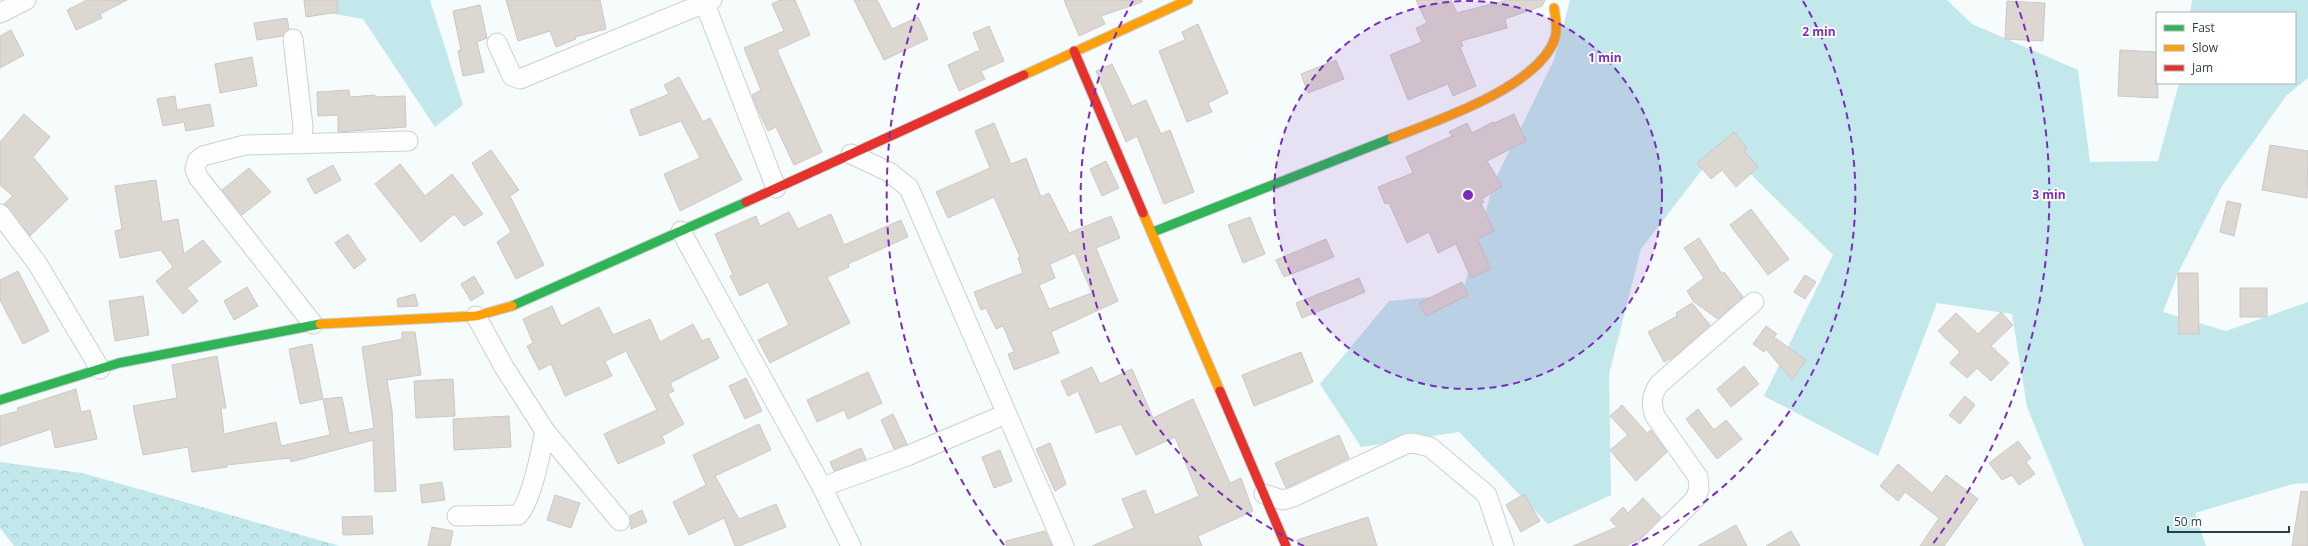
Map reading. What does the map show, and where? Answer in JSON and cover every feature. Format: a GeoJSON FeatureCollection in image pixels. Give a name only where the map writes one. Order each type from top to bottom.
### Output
{"type":"FeatureCollection","features":[{"type":"Feature","properties":{"kind":"street"},"geometry":{"type":"LineString","coordinates":[[0,12],[26,0]]}},
{"type":"Feature","properties":{"kind":"street"},"geometry":{"type":"LineString","coordinates":[[0,400],[119,363],[313,324],[476,316],[509,307],[681,231],[1074,50],[1188,0]]}},
{"type":"Feature","properties":{"kind":"street"},"geometry":{"type":"LineString","coordinates":[[497,43],[512,76],[520,79],[708,2],[776,188]]}},
{"type":"Feature","properties":{"kind":"street"},"geometry":{"type":"LineString","coordinates":[[1153,232],[1458,112],[1504,91],[1540,61],[1552,47],[1557,28],[1554,8]]}},
{"type":"Feature","properties":{"kind":"street"},"geometry":{"type":"LineString","coordinates":[[293,39],[303,127],[301,144]]}},
{"type":"Feature","properties":{"kind":"street"},"geometry":{"type":"LineString","coordinates":[[1074,50],[1286,546]]}},
{"type":"Feature","properties":{"kind":"street"},"geometry":{"type":"LineString","coordinates":[[313,324],[198,177],[195,168],[197,161],[203,156],[245,145],[408,141]]}},
{"type":"Feature","properties":{"kind":"street"},"geometry":{"type":"LineString","coordinates":[[851,154],[889,172],[909,188],[1064,546]]}},
{"type":"Feature","properties":{"kind":"street"},"geometry":{"type":"LineString","coordinates":[[0,214],[37,262],[100,369]]}},
{"type":"Feature","properties":{"kind":"street"},"geometry":{"type":"LineString","coordinates":[[681,231],[822,487],[850,546]]}},
{"type":"Feature","properties":{"kind":"street"},"geometry":{"type":"LineString","coordinates":[[1648,546],[1695,499],[1699,489],[1698,477],[1655,416],[1651,405],[1652,395],[1659,384],[1754,302]]}},
{"type":"Feature","properties":{"kind":"street"},"geometry":{"type":"LineString","coordinates":[[476,316],[504,367],[545,430],[620,521]]}},
{"type":"Feature","properties":{"kind":"street"},"geometry":{"type":"LineString","coordinates":[[822,487],[907,456],[1006,414]]}},
{"type":"Feature","properties":{"kind":"street"},"geometry":{"type":"LineString","coordinates":[[457,516],[518,515],[524,509],[540,455],[545,430]]}},
{"type":"Feature","properties":{"kind":"street"},"geometry":{"type":"LineString","coordinates":[[1264,494],[1283,500],[1293,497],[1406,444],[1421,444],[1430,446],[1487,495],[1504,546]]}},
{"type":"Feature","properties":{"kind":"green space"},"geometry":{"type":"Polygon","coordinates":[[[305,0],[430,0],[463,105],[435,127],[363,19],[313,10],[305,0]]]}},
{"type":"Feature","properties":{"kind":"green space"},"geometry":{"type":"Polygon","coordinates":[[[1570,0],[1947,0],[1972,24],[2078,70],[2090,162],[2158,161],[2179,84],[2296,84],[2296,12],[2190,12],[2192,0],[2308,0],[2308,78],[2286,96],[2222,186],[2178,273],[2163,312],[2226,331],[2308,302],[2308,483],[2293,484],[2195,513],[2206,546],[2084,546],[2027,407],[2012,314],[1937,303],[1878,456],[1764,396],[1833,255],[1721,145],[1641,249],[1609,374],[1611,495],[1548,524],[1459,432],[1361,447],[1320,384],[1389,301],[1462,294],[1494,182],[1554,60],[1570,0]]]}},
{"type":"Feature","properties":{"kind":"green space"},"geometry":{"type":"Polygon","coordinates":[[[0,462],[82,473],[340,546],[14,546],[0,528],[0,462]]]}},
{"type":"Feature","properties":{"kind":"building"},"geometry":{"type":"Polygon","coordinates":[[[87,0],[127,0],[100,14],[102,18],[76,30],[67,10],[87,0]]]}},
{"type":"Feature","properties":{"kind":"building"},"geometry":{"type":"Polygon","coordinates":[[[304,0],[337,0],[338,12],[306,17],[304,0]]]}},
{"type":"Feature","properties":{"kind":"building"},"geometry":{"type":"Polygon","coordinates":[[[506,0],[600,0],[606,29],[575,37],[576,39],[556,47],[550,31],[518,41],[506,0]]]}},
{"type":"Feature","properties":{"kind":"building"},"geometry":{"type":"Polygon","coordinates":[[[780,0],[795,0],[810,35],[777,50],[822,152],[794,165],[776,127],[768,131],[757,108],[752,95],[761,90],[744,48],[784,31],[772,4],[780,0]]]}},
{"type":"Feature","properties":{"kind":"building"},"geometry":{"type":"Polygon","coordinates":[[[854,0],[877,0],[892,29],[918,17],[928,39],[884,60],[854,0]]]}},
{"type":"Feature","properties":{"kind":"building"},"geometry":{"type":"Polygon","coordinates":[[[1064,0],[1142,0],[1142,2],[1101,16],[1105,24],[1079,36],[1064,0]]]}},
{"type":"Feature","properties":{"kind":"building"},"geometry":{"type":"Polygon","coordinates":[[[1416,0],[1451,0],[1457,13],[1507,0],[1545,0],[1542,6],[1505,19],[1507,28],[1461,41],[1463,46],[1460,47],[1476,86],[1453,96],[1448,84],[1408,100],[1390,55],[1422,42],[1416,28],[1427,23],[1416,0]]]}},
{"type":"Feature","properties":{"kind":"building"},"geometry":{"type":"Polygon","coordinates":[[[2007,1],[2045,3],[2043,41],[2005,39],[2007,1]]]}},
{"type":"Feature","properties":{"kind":"building"},"geometry":{"type":"Polygon","coordinates":[[[480,5],[487,38],[477,42],[484,72],[463,76],[458,51],[461,50],[453,11],[480,5]]]}},
{"type":"Feature","properties":{"kind":"building"},"geometry":{"type":"Polygon","coordinates":[[[287,18],[289,29],[283,36],[257,40],[254,23],[287,18]]]}},
{"type":"Feature","properties":{"kind":"building"},"geometry":{"type":"Polygon","coordinates":[[[1198,24],[1228,93],[1208,103],[1212,112],[1187,122],[1159,51],[1185,40],[1182,32],[1198,24]]]}},
{"type":"Feature","properties":{"kind":"building"},"geometry":{"type":"Polygon","coordinates":[[[989,26],[1004,61],[981,71],[985,79],[959,91],[948,65],[980,50],[973,33],[989,26]]]}},
{"type":"Feature","properties":{"kind":"building"},"geometry":{"type":"Polygon","coordinates":[[[11,30],[24,55],[0,68],[0,36],[11,30]]]}},
{"type":"Feature","properties":{"kind":"building"},"geometry":{"type":"Polygon","coordinates":[[[2120,50],[2156,52],[2156,84],[2158,84],[2158,98],[2118,96],[2120,50]]]}},
{"type":"Feature","properties":{"kind":"building"},"geometry":{"type":"Polygon","coordinates":[[[252,57],[257,86],[220,93],[215,64],[252,57]]]}},
{"type":"Feature","properties":{"kind":"building"},"geometry":{"type":"Polygon","coordinates":[[[1336,60],[1344,79],[1308,93],[1301,74],[1336,60]]]}},
{"type":"Feature","properties":{"kind":"building"},"geometry":{"type":"Polygon","coordinates":[[[1112,64],[1132,106],[1146,100],[1161,134],[1170,130],[1194,192],[1164,204],[1137,136],[1126,142],[1096,71],[1112,64]]]}},
{"type":"Feature","properties":{"kind":"building"},"geometry":{"type":"Polygon","coordinates":[[[679,77],[703,122],[710,118],[742,180],[680,211],[664,174],[700,158],[681,121],[640,136],[630,110],[669,94],[664,85],[679,77]]]}},
{"type":"Feature","properties":{"kind":"building"},"geometry":{"type":"Polygon","coordinates":[[[349,90],[350,97],[375,95],[375,97],[405,96],[406,127],[338,132],[338,115],[318,116],[317,92],[349,90]]]}},
{"type":"Feature","properties":{"kind":"building"},"geometry":{"type":"Polygon","coordinates":[[[175,96],[177,110],[210,104],[214,126],[186,131],[184,122],[163,126],[157,99],[175,96]]]}},
{"type":"Feature","properties":{"kind":"building"},"geometry":{"type":"Polygon","coordinates":[[[24,114],[50,137],[33,157],[68,199],[30,236],[4,204],[13,196],[0,185],[0,142],[24,114]]]}},
{"type":"Feature","properties":{"kind":"building"},"geometry":{"type":"Polygon","coordinates":[[[1514,114],[1526,141],[1487,161],[1502,186],[1482,199],[1484,202],[1481,203],[1494,231],[1477,239],[1491,269],[1471,278],[1456,244],[1438,253],[1429,232],[1407,243],[1389,203],[1385,204],[1378,187],[1413,173],[1406,157],[1452,136],[1449,132],[1467,123],[1472,133],[1493,122],[1494,123],[1514,114]]]}},
{"type":"Feature","properties":{"kind":"building"},"geometry":{"type":"Polygon","coordinates":[[[994,123],[1011,164],[1026,158],[1041,197],[1049,193],[1069,233],[1111,216],[1120,238],[1096,248],[1118,301],[1051,332],[1059,353],[1014,370],[1008,354],[1014,352],[1003,326],[996,329],[986,308],[981,310],[974,292],[1023,273],[1018,258],[1020,257],[994,197],[948,218],[936,192],[990,168],[975,131],[994,123]],[[1075,253],[1050,264],[1055,278],[1039,285],[1049,309],[1092,293],[1075,253]]]}},
{"type":"Feature","properties":{"kind":"building"},"geometry":{"type":"Polygon","coordinates":[[[1734,132],[1747,149],[1744,151],[1758,167],[1736,187],[1722,170],[1711,179],[1697,163],[1734,132]]]}},
{"type":"Feature","properties":{"kind":"building"},"geometry":{"type":"Polygon","coordinates":[[[2270,145],[2308,151],[2307,198],[2262,190],[2270,145]]]}},
{"type":"Feature","properties":{"kind":"building"},"geometry":{"type":"Polygon","coordinates":[[[491,150],[519,190],[510,196],[544,265],[516,279],[497,242],[511,232],[472,163],[491,150]]]}},
{"type":"Feature","properties":{"kind":"building"},"geometry":{"type":"Polygon","coordinates":[[[1106,161],[1119,188],[1102,196],[1090,169],[1106,161]]]}},
{"type":"Feature","properties":{"kind":"building"},"geometry":{"type":"Polygon","coordinates":[[[400,164],[425,196],[452,174],[483,214],[464,226],[454,214],[421,242],[375,184],[400,164]]]}},
{"type":"Feature","properties":{"kind":"building"},"geometry":{"type":"Polygon","coordinates":[[[333,165],[341,180],[315,194],[307,179],[333,165]]]}},
{"type":"Feature","properties":{"kind":"building"},"geometry":{"type":"Polygon","coordinates":[[[249,168],[271,192],[242,215],[222,190],[249,168]]]}},
{"type":"Feature","properties":{"kind":"building"},"geometry":{"type":"Polygon","coordinates":[[[156,180],[162,222],[178,219],[184,254],[203,240],[221,262],[187,288],[198,301],[183,314],[156,281],[173,267],[161,250],[120,258],[115,231],[122,229],[115,186],[156,180]]]}},
{"type":"Feature","properties":{"kind":"building"},"geometry":{"type":"Polygon","coordinates":[[[2227,201],[2241,204],[2234,236],[2220,232],[2227,201]]]}},
{"type":"Feature","properties":{"kind":"building"},"geometry":{"type":"Polygon","coordinates":[[[1751,209],[1789,259],[1768,275],[1730,225],[1751,209]]]}},
{"type":"Feature","properties":{"kind":"building"},"geometry":{"type":"Polygon","coordinates":[[[789,212],[798,229],[831,214],[844,245],[901,220],[908,237],[848,264],[849,267],[827,277],[850,323],[770,363],[758,340],[789,325],[768,282],[740,296],[730,276],[733,275],[715,234],[756,216],[760,226],[789,212]]]}},
{"type":"Feature","properties":{"kind":"building"},"geometry":{"type":"Polygon","coordinates":[[[1250,217],[1265,254],[1243,263],[1228,225],[1250,217]]]}},
{"type":"Feature","properties":{"kind":"building"},"geometry":{"type":"Polygon","coordinates":[[[348,234],[366,260],[354,269],[335,243],[348,234]]]}},
{"type":"Feature","properties":{"kind":"building"},"geometry":{"type":"Polygon","coordinates":[[[1699,238],[1722,274],[1724,272],[1743,297],[1718,319],[1694,302],[1687,291],[1704,278],[1684,248],[1699,238]]]}},
{"type":"Feature","properties":{"kind":"building"},"geometry":{"type":"Polygon","coordinates":[[[1326,239],[1334,257],[1284,277],[1276,260],[1326,239]]]}},
{"type":"Feature","properties":{"kind":"building"},"geometry":{"type":"Polygon","coordinates":[[[18,271],[49,331],[23,344],[0,300],[0,280],[18,271]]]}},
{"type":"Feature","properties":{"kind":"building"},"geometry":{"type":"Polygon","coordinates":[[[2178,273],[2198,273],[2199,334],[2179,334],[2178,273]]]}},
{"type":"Feature","properties":{"kind":"building"},"geometry":{"type":"Polygon","coordinates":[[[1805,275],[1816,282],[1805,299],[1794,292],[1805,275]]]}},
{"type":"Feature","properties":{"kind":"building"},"geometry":{"type":"Polygon","coordinates":[[[474,276],[484,293],[471,301],[461,284],[474,276]]]}},
{"type":"Feature","properties":{"kind":"building"},"geometry":{"type":"Polygon","coordinates":[[[1359,278],[1365,292],[1302,318],[1296,303],[1359,278]]]}},
{"type":"Feature","properties":{"kind":"building"},"geometry":{"type":"Polygon","coordinates":[[[1462,282],[1468,295],[1426,316],[1419,303],[1462,282]]]}},
{"type":"Feature","properties":{"kind":"building"},"geometry":{"type":"Polygon","coordinates":[[[247,287],[258,306],[234,320],[224,301],[247,287]]]}},
{"type":"Feature","properties":{"kind":"building"},"geometry":{"type":"Polygon","coordinates":[[[2240,288],[2267,288],[2267,317],[2240,317],[2240,288]]]}},
{"type":"Feature","properties":{"kind":"building"},"geometry":{"type":"Polygon","coordinates":[[[415,294],[418,306],[398,307],[397,299],[415,294]]]}},
{"type":"Feature","properties":{"kind":"building"},"geometry":{"type":"Polygon","coordinates":[[[143,296],[149,335],[115,341],[109,301],[143,296]]]}},
{"type":"Feature","properties":{"kind":"building"},"geometry":{"type":"Polygon","coordinates":[[[1692,303],[1710,325],[1674,357],[1664,362],[1648,332],[1677,316],[1676,313],[1692,303]]]}},
{"type":"Feature","properties":{"kind":"building"},"geometry":{"type":"Polygon","coordinates":[[[552,306],[561,326],[599,307],[613,335],[650,319],[660,342],[693,324],[702,341],[709,338],[719,358],[670,383],[674,391],[668,394],[684,424],[662,436],[665,443],[618,464],[604,434],[657,410],[626,351],[605,361],[612,376],[565,396],[551,364],[539,370],[527,346],[533,343],[523,319],[552,306]]]}},
{"type":"Feature","properties":{"kind":"building"},"geometry":{"type":"Polygon","coordinates":[[[2001,312],[2013,325],[1991,346],[2009,363],[1991,381],[1977,368],[1967,378],[1950,363],[1960,352],[1938,331],[1956,313],[1978,334],[2001,312]]]}},
{"type":"Feature","properties":{"kind":"building"},"geometry":{"type":"Polygon","coordinates":[[[1766,326],[1777,334],[1774,337],[1806,360],[1792,380],[1766,349],[1764,352],[1753,344],[1766,326]]]}},
{"type":"Feature","properties":{"kind":"building"},"geometry":{"type":"Polygon","coordinates":[[[402,332],[415,332],[421,375],[387,380],[392,410],[396,491],[375,492],[373,440],[291,462],[290,458],[227,465],[227,467],[192,472],[188,447],[143,455],[133,406],[177,398],[172,365],[217,356],[226,408],[221,408],[224,434],[276,422],[281,446],[330,435],[323,399],[342,397],[349,433],[374,428],[362,347],[402,339],[402,332]]]}},
{"type":"Feature","properties":{"kind":"building"},"geometry":{"type":"Polygon","coordinates":[[[312,344],[323,399],[300,404],[289,349],[312,344]]]}},
{"type":"Feature","properties":{"kind":"building"},"geometry":{"type":"Polygon","coordinates":[[[1301,352],[1313,382],[1254,406],[1242,375],[1301,352]]]}},
{"type":"Feature","properties":{"kind":"building"},"geometry":{"type":"Polygon","coordinates":[[[1744,366],[1759,384],[1731,407],[1717,389],[1744,366]]]}},
{"type":"Feature","properties":{"kind":"building"},"geometry":{"type":"Polygon","coordinates":[[[1092,367],[1100,384],[1132,369],[1153,418],[1193,399],[1230,483],[1241,478],[1253,511],[1198,536],[1202,546],[1092,546],[1134,528],[1122,499],[1145,490],[1155,515],[1199,496],[1175,437],[1136,455],[1121,424],[1096,433],[1078,391],[1068,396],[1061,381],[1092,367]]]}},
{"type":"Feature","properties":{"kind":"building"},"geometry":{"type":"Polygon","coordinates":[[[868,372],[882,403],[848,419],[844,410],[817,422],[807,400],[868,372]]]}},
{"type":"Feature","properties":{"kind":"building"},"geometry":{"type":"Polygon","coordinates":[[[746,378],[762,411],[745,419],[729,386],[746,378]]]}},
{"type":"Feature","properties":{"kind":"building"},"geometry":{"type":"Polygon","coordinates":[[[453,379],[455,416],[416,418],[414,381],[453,379]]]}},
{"type":"Feature","properties":{"kind":"building"},"geometry":{"type":"Polygon","coordinates":[[[76,389],[81,412],[90,410],[97,439],[55,448],[51,429],[0,446],[0,416],[18,411],[17,408],[76,389]]]}},
{"type":"Feature","properties":{"kind":"building"},"geometry":{"type":"Polygon","coordinates":[[[1965,396],[1975,405],[1960,424],[1949,415],[1965,396]]]}},
{"type":"Feature","properties":{"kind":"building"},"geometry":{"type":"Polygon","coordinates":[[[1622,405],[1647,433],[1651,430],[1667,452],[1636,481],[1610,450],[1628,435],[1610,416],[1622,405]]]}},
{"type":"Feature","properties":{"kind":"building"},"geometry":{"type":"Polygon","coordinates":[[[1698,409],[1714,430],[1726,420],[1742,439],[1717,459],[1686,419],[1698,409]]]}},
{"type":"Feature","properties":{"kind":"building"},"geometry":{"type":"Polygon","coordinates":[[[893,414],[907,444],[894,449],[881,420],[893,414]]]}},
{"type":"Feature","properties":{"kind":"building"},"geometry":{"type":"Polygon","coordinates":[[[509,416],[511,447],[454,450],[453,419],[509,416]]]}},
{"type":"Feature","properties":{"kind":"building"},"geometry":{"type":"Polygon","coordinates":[[[759,424],[771,450],[715,476],[739,519],[776,504],[786,527],[739,546],[735,546],[724,518],[689,535],[673,502],[706,485],[693,455],[759,424]]]}},
{"type":"Feature","properties":{"kind":"building"},"geometry":{"type":"Polygon","coordinates":[[[1339,435],[1349,458],[1286,488],[1275,463],[1339,435]]]}},
{"type":"Feature","properties":{"kind":"building"},"geometry":{"type":"Polygon","coordinates":[[[2018,441],[2031,458],[2026,462],[2035,474],[2019,485],[2012,475],[2002,480],[1989,463],[2018,441]]]}},
{"type":"Feature","properties":{"kind":"building"},"geometry":{"type":"Polygon","coordinates":[[[1050,443],[1066,484],[1055,491],[1036,449],[1050,443]]]}},
{"type":"Feature","properties":{"kind":"building"},"geometry":{"type":"Polygon","coordinates":[[[861,448],[866,459],[834,471],[830,462],[861,448]]]}},
{"type":"Feature","properties":{"kind":"building"},"geometry":{"type":"Polygon","coordinates":[[[1000,450],[1012,481],[994,488],[982,457],[1000,450]]]}},
{"type":"Feature","properties":{"kind":"building"},"geometry":{"type":"Polygon","coordinates":[[[1898,464],[1932,493],[1946,475],[1978,499],[1944,546],[1920,546],[1939,518],[1905,492],[1898,501],[1880,486],[1898,464]]]}},
{"type":"Feature","properties":{"kind":"building"},"geometry":{"type":"Polygon","coordinates":[[[442,482],[445,500],[422,503],[420,485],[442,482]]]}},
{"type":"Feature","properties":{"kind":"building"},"geometry":{"type":"Polygon","coordinates":[[[2301,491],[2308,492],[2308,546],[2292,546],[2301,491]]]}},
{"type":"Feature","properties":{"kind":"building"},"geometry":{"type":"Polygon","coordinates":[[[1524,494],[1540,521],[1521,532],[1506,505],[1524,494]]]}},
{"type":"Feature","properties":{"kind":"building"},"geometry":{"type":"Polygon","coordinates":[[[555,495],[580,503],[571,528],[547,520],[555,495]]]}},
{"type":"Feature","properties":{"kind":"building"},"geometry":{"type":"Polygon","coordinates":[[[1643,498],[1661,517],[1640,539],[1626,546],[1573,546],[1617,527],[1610,520],[1623,507],[1628,513],[1643,498]]]}},
{"type":"Feature","properties":{"kind":"building"},"geometry":{"type":"Polygon","coordinates":[[[642,510],[647,522],[631,529],[630,516],[642,510]]]}},
{"type":"Feature","properties":{"kind":"building"},"geometry":{"type":"Polygon","coordinates":[[[372,516],[373,534],[343,535],[342,517],[372,516]]]}},
{"type":"Feature","properties":{"kind":"building"},"geometry":{"type":"Polygon","coordinates":[[[1368,517],[1377,546],[1298,546],[1297,540],[1368,517]]]}},
{"type":"Feature","properties":{"kind":"building"},"geometry":{"type":"Polygon","coordinates":[[[1736,525],[1747,546],[1698,546],[1736,525]]]}},
{"type":"Feature","properties":{"kind":"building"},"geometry":{"type":"Polygon","coordinates":[[[432,527],[453,531],[450,546],[428,546],[432,527]]]}},
{"type":"Feature","properties":{"kind":"building"},"geometry":{"type":"Polygon","coordinates":[[[1045,531],[1052,546],[1006,546],[1006,541],[1045,531]]]}},
{"type":"Feature","properties":{"kind":"building"},"geometry":{"type":"Polygon","coordinates":[[[1791,531],[1800,546],[1766,546],[1791,531]]]}},
{"type":"Feature","properties":{"kind":"traffic: fast"},"geometry":{"type":"LineString","coordinates":[[1153,232],[1392,138]]}},
{"type":"Feature","properties":{"kind":"traffic: fast"},"geometry":{"type":"LineString","coordinates":[[512,306],[746,202]]}},
{"type":"Feature","properties":{"kind":"traffic: fast"},"geometry":{"type":"LineString","coordinates":[[0,400],[119,363],[320,324]]}},
{"type":"Feature","properties":{"kind":"traffic: slow"},"geometry":{"type":"LineString","coordinates":[[1024,75],[1188,0]]}},
{"type":"Feature","properties":{"kind":"traffic: slow"},"geometry":{"type":"LineString","coordinates":[[1392,138],[1459,112],[1484,100],[1508,87],[1529,72],[1545,56],[1555,38],[1557,27],[1554,8]]}},
{"type":"Feature","properties":{"kind":"traffic: slow"},"geometry":{"type":"LineString","coordinates":[[1143,213],[1220,391]]}},
{"type":"Feature","properties":{"kind":"traffic: slow"},"geometry":{"type":"LineString","coordinates":[[320,324],[476,316],[512,306]]}},
{"type":"Feature","properties":{"kind":"traffic: jam"},"geometry":{"type":"LineString","coordinates":[[1074,51],[1143,213]]}},
{"type":"Feature","properties":{"kind":"traffic: jam"},"geometry":{"type":"LineString","coordinates":[[746,202],[1024,75]]}},
{"type":"Feature","properties":{"kind":"traffic: jam"},"geometry":{"type":"LineString","coordinates":[[1220,391],[1286,546]]}}]}
